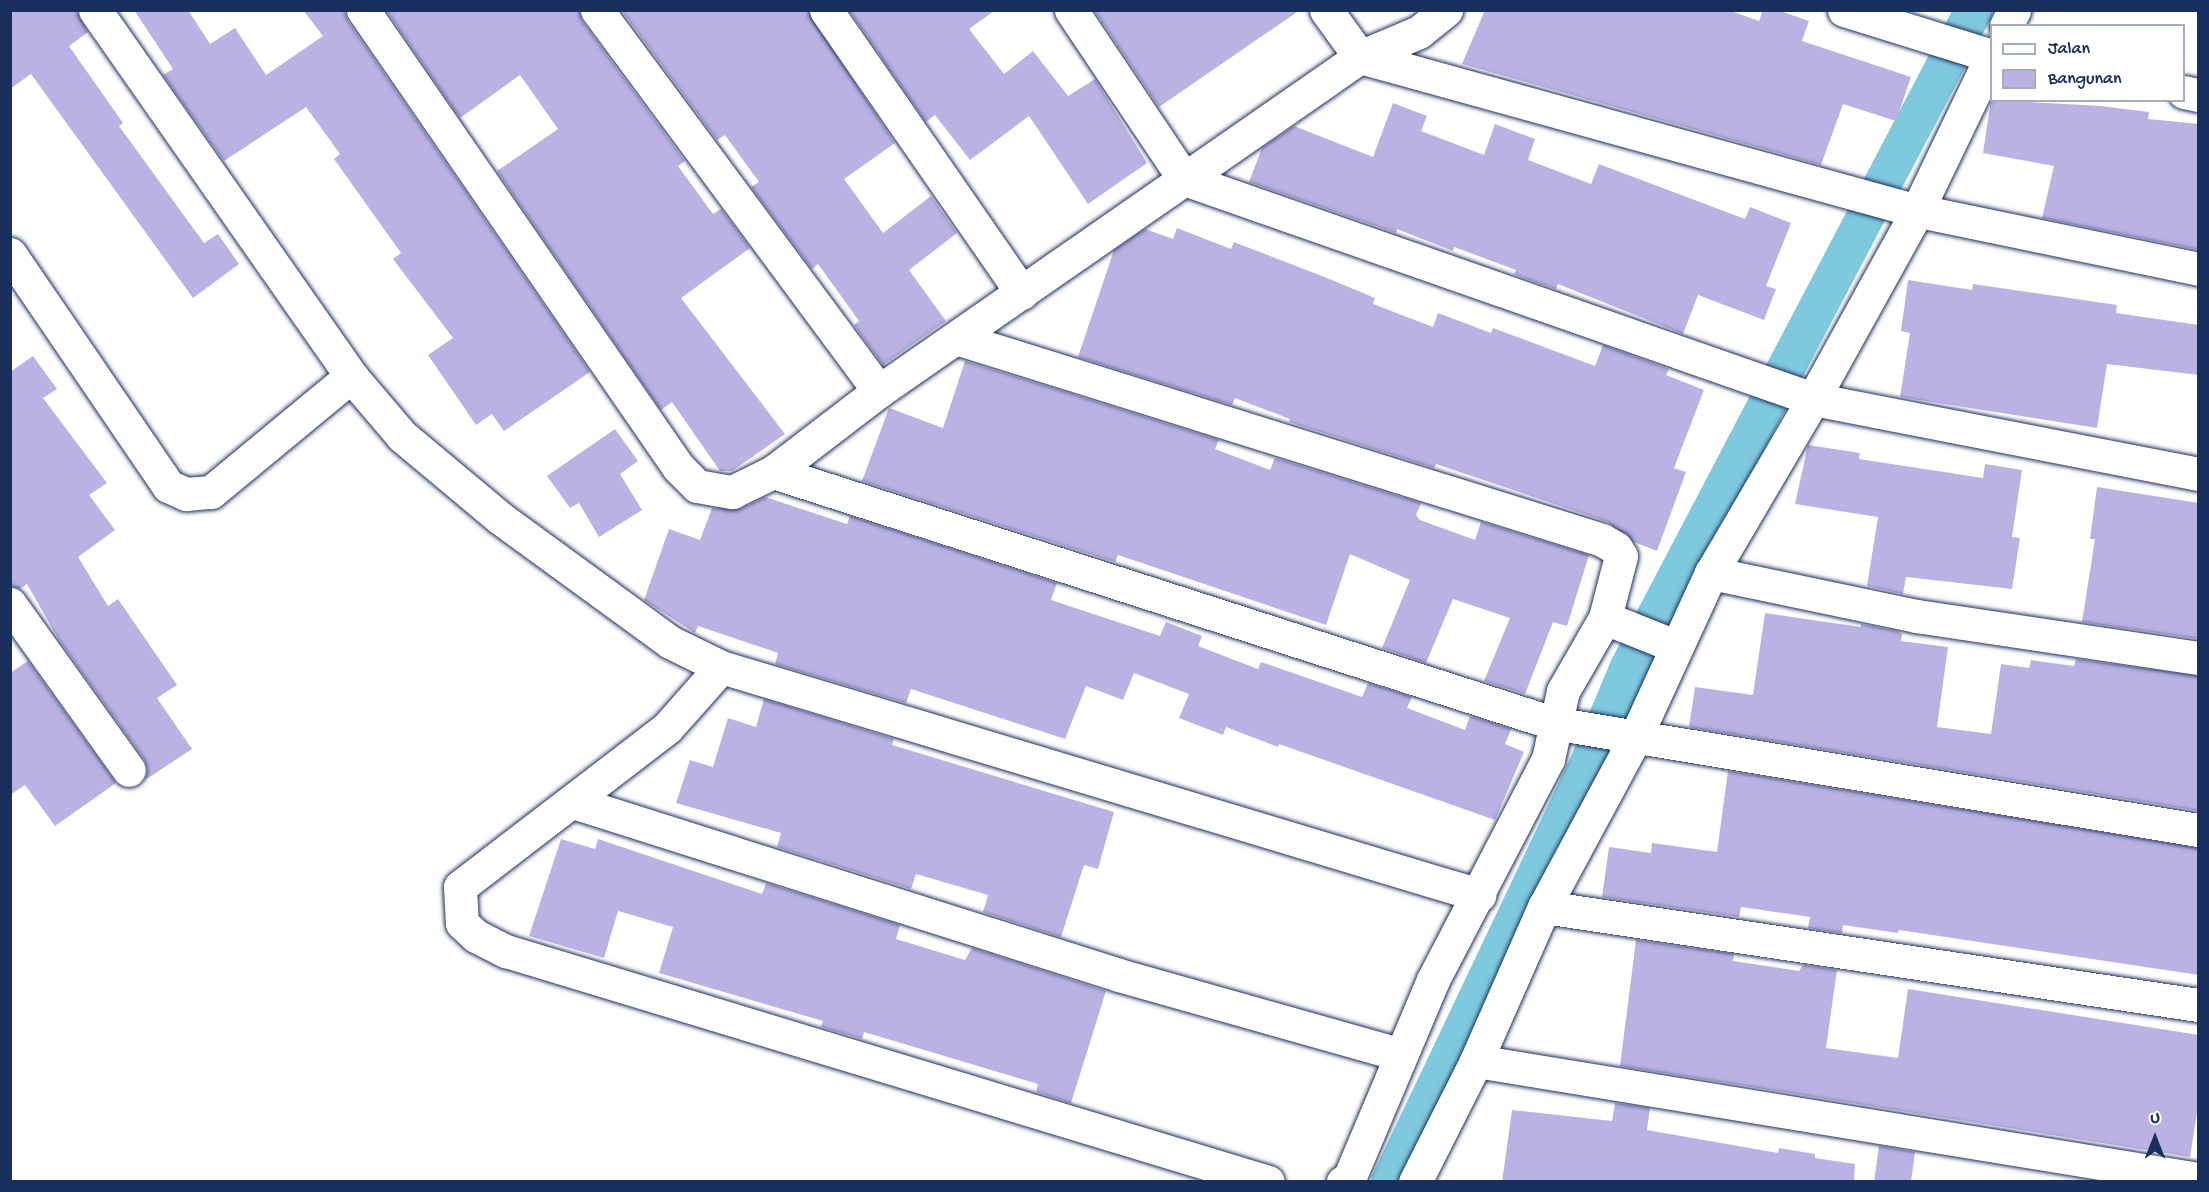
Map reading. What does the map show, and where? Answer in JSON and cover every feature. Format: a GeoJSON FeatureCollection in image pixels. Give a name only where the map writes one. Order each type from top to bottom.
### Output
{"type":"FeatureCollection","features":[{"type":"Feature","properties":{"kind":"street"},"geometry":{"type":"LineString","coordinates":[[95,10],[351,376],[402,436],[500,518],[670,642],[720,667],[1479,895]]}},
{"type":"Feature","properties":{"kind":"street"},"geometry":{"type":"LineString","coordinates":[[363,10],[678,467],[697,486],[714,491],[732,492],[772,472],[879,391],[959,339],[1360,57],[1419,32],[1446,10]]}},
{"type":"Feature","properties":{"kind":"street"},"geometry":{"type":"LineString","coordinates":[[597,10],[879,391]]}},
{"type":"Feature","properties":{"kind":"street"},"geometry":{"type":"LineString","coordinates":[[826,10],[1022,293]]}},
{"type":"Feature","properties":{"kind":"street"},"geometry":{"type":"LineString","coordinates":[[1071,10],[1184,179],[1812,399],[2199,474]]}},
{"type":"Feature","properties":{"kind":"street"},"geometry":{"type":"LineString","coordinates":[[1326,10],[1360,57],[1915,211],[2199,269]]}},
{"type":"Feature","properties":{"kind":"street"},"geometry":{"type":"LineString","coordinates":[[1415,1182],[1476,1060],[1544,907],[1672,644],[1710,573],[1812,399],[1915,211],[1986,55],[1844,10]]}},
{"type":"Feature","properties":{"kind":"street"},"geometry":{"type":"LineString","coordinates":[[2007,24],[2014,10]]}},
{"type":"Feature","properties":{"kind":"street"},"geometry":{"type":"LineString","coordinates":[[10,254],[168,486],[186,494],[211,492],[351,376]]}},
{"type":"Feature","properties":{"kind":"street"},"geometry":{"type":"LineString","coordinates":[[959,339],[1602,540],[1616,548],[1622,564],[1616,622],[1563,691],[1559,724],[1548,759],[1400,1054],[1349,1179],[1343,1182]]}},
{"type":"Feature","properties":{"kind":"street"},"geometry":{"type":"LineString","coordinates":[[772,472],[1559,724],[1626,737],[2199,830]]}},
{"type":"Feature","properties":{"kind":"street"},"geometry":{"type":"LineString","coordinates":[[1710,573],[1917,616],[2199,658]]}},
{"type":"Feature","properties":{"kind":"street"},"geometry":{"type":"LineString","coordinates":[[10,603],[129,770]]}},
{"type":"Feature","properties":{"kind":"street"},"geometry":{"type":"LineString","coordinates":[[1616,622],[1672,644]]}},
{"type":"Feature","properties":{"kind":"street"},"geometry":{"type":"LineString","coordinates":[[720,667],[667,728],[573,802],[478,869],[460,886],[462,923],[476,936],[506,951],[1268,1182]]}},
{"type":"Feature","properties":{"kind":"street"},"geometry":{"type":"LineString","coordinates":[[573,802],[1119,975],[1400,1054]]}},
{"type":"Feature","properties":{"kind":"street"},"geometry":{"type":"LineString","coordinates":[[1544,907],[2199,1005]]}},
{"type":"Feature","properties":{"kind":"street"},"geometry":{"type":"LineString","coordinates":[[1476,1060],[2199,1179]]}},
{"type":"Feature","properties":{"kind":"building"},"geometry":{"type":"Polygon","coordinates":[[[10,10],[76,10],[88,32],[69,46],[123,123],[119,126],[204,243],[218,234],[239,264],[193,298],[31,74],[10,89],[10,10]]]}},
{"type":"Feature","properties":{"kind":"building"},"geometry":{"type":"Polygon","coordinates":[[[134,10],[188,10],[210,44],[235,28],[266,75],[323,36],[303,10],[344,10],[348,21],[590,372],[504,431],[492,414],[476,425],[428,355],[453,338],[393,259],[401,253],[334,159],[340,154],[306,107],[224,161],[163,75],[173,69],[134,10]]]}},
{"type":"Feature","properties":{"kind":"building"},"geometry":{"type":"Polygon","coordinates":[[[386,10],[579,10],[582,21],[685,161],[678,166],[713,214],[721,209],[750,248],[681,298],[785,434],[732,471],[720,471],[672,402],[661,410],[497,171],[558,129],[520,75],[460,118],[386,10]]]}},
{"type":"Feature","properties":{"kind":"building"},"geometry":{"type":"Polygon","coordinates":[[[621,10],[807,10],[895,143],[844,179],[883,233],[931,196],[957,233],[909,270],[946,321],[883,365],[854,325],[859,321],[818,264],[812,269],[751,187],[759,182],[725,135],[717,140],[621,10]]]}},
{"type":"Feature","properties":{"kind":"building"},"geometry":{"type":"Polygon","coordinates":[[[849,10],[994,11],[969,29],[1004,74],[1033,51],[1068,96],[1095,79],[1147,163],[1088,204],[1029,116],[970,160],[935,115],[926,122],[849,10]]]}},
{"type":"Feature","properties":{"kind":"building"},"geometry":{"type":"Polygon","coordinates":[[[1094,10],[1300,10],[1159,107],[1094,10]]]}},
{"type":"Feature","properties":{"kind":"building"},"geometry":{"type":"Polygon","coordinates":[[[1485,10],[1728,10],[1759,21],[1763,10],[1777,10],[1809,21],[1802,41],[1911,77],[1896,121],[1843,104],[1821,165],[1462,64],[1485,10]]]}},
{"type":"Feature","properties":{"kind":"building"},"geometry":{"type":"Polygon","coordinates":[[[1991,102],[2101,106],[2149,112],[2148,119],[2199,124],[2199,250],[2042,218],[2054,166],[1983,153],[1991,102]]]}},
{"type":"Feature","properties":{"kind":"building"},"geometry":{"type":"Polygon","coordinates":[[[1393,103],[1427,116],[1421,131],[1484,155],[1495,124],[1535,139],[1528,160],[1591,184],[1599,164],[1745,219],[1750,207],[1791,223],[1766,286],[1776,289],[1764,320],[1698,295],[1683,334],[1558,284],[1556,289],[1532,281],[1514,274],[1516,270],[1454,247],[1453,251],[1397,229],[1396,233],[1249,182],[1262,148],[1294,126],[1373,157],[1393,103]]]}},
{"type":"Feature","properties":{"kind":"building"},"geometry":{"type":"Polygon","coordinates":[[[1177,228],[1231,249],[1234,242],[1375,298],[1373,304],[1433,327],[1438,313],[1491,333],[1493,328],[1595,366],[1603,345],[1669,369],[1666,375],[1704,390],[1674,468],[1686,472],[1657,551],[1634,542],[1608,522],[1436,464],[1434,468],[1289,422],[1290,419],[1235,398],[1232,405],[1078,357],[1114,250],[1145,229],[1173,239],[1177,228]]]}},
{"type":"Feature","properties":{"kind":"building"},"geometry":{"type":"Polygon","coordinates":[[[1908,280],[1972,290],[1973,284],[2117,305],[2116,313],[2199,325],[2199,375],[2107,364],[2097,428],[1900,397],[1910,333],[1901,331],[1908,280]]]}},
{"type":"Feature","properties":{"kind":"building"},"geometry":{"type":"Polygon","coordinates":[[[33,356],[57,389],[43,398],[107,483],[89,495],[115,530],[78,557],[108,606],[118,599],[177,685],[157,698],[192,749],[145,780],[148,769],[144,759],[59,640],[27,584],[20,589],[10,586],[10,372],[33,356]]]}},
{"type":"Feature","properties":{"kind":"building"},"geometry":{"type":"Polygon","coordinates":[[[965,361],[1219,440],[1215,449],[1270,470],[1275,458],[1421,503],[1416,515],[1420,520],[1475,540],[1481,522],[1589,555],[1567,626],[1553,622],[1525,694],[1484,681],[1510,618],[1453,599],[1426,663],[1382,648],[1410,580],[1350,554],[1326,625],[1118,555],[1115,562],[862,481],[889,408],[943,428],[965,361]]]}},
{"type":"Feature","properties":{"kind":"building"},"geometry":{"type":"Polygon","coordinates":[[[615,429],[638,461],[620,474],[642,510],[599,537],[579,503],[570,508],[547,476],[615,429]]]}},
{"type":"Feature","properties":{"kind":"building"},"geometry":{"type":"Polygon","coordinates":[[[1808,445],[1860,453],[1859,459],[1983,478],[1985,464],[2022,470],[2012,537],[2020,538],[2012,589],[1906,577],[1903,594],[1867,586],[1878,517],[1795,504],[1808,445]]]}},
{"type":"Feature","properties":{"kind":"building"},"geometry":{"type":"Polygon","coordinates":[[[2097,487],[2199,503],[2199,639],[2082,622],[2095,539],[2090,539],[2097,487]]]}},
{"type":"Feature","properties":{"kind":"building"},"geometry":{"type":"Polygon","coordinates":[[[765,497],[847,524],[850,516],[1057,583],[1051,600],[1160,636],[1166,622],[1202,636],[1198,646],[1258,669],[1261,662],[1362,697],[1368,683],[1412,697],[1407,708],[1465,730],[1470,716],[1511,729],[1505,744],[1524,752],[1495,820],[1279,744],[1278,747],[1226,727],[1223,735],[1179,718],[1189,694],[1134,673],[1123,700],[1086,686],[1065,739],[911,689],[906,703],[775,664],[778,653],[698,626],[695,633],[644,600],[669,529],[700,540],[712,508],[740,509],[765,497]]]}},
{"type":"Feature","properties":{"kind":"building"},"geometry":{"type":"Polygon","coordinates":[[[1765,613],[1861,627],[1861,624],[1897,631],[1902,634],[1901,641],[1948,647],[1937,727],[1991,734],[2001,664],[2029,668],[2031,660],[2074,666],[2076,659],[2199,676],[2199,811],[1689,727],[1695,687],[1753,695],[1765,613]]]}},
{"type":"Feature","properties":{"kind":"building"},"geometry":{"type":"Polygon","coordinates":[[[28,661],[116,783],[55,826],[25,785],[10,795],[10,673],[28,661]]]}},
{"type":"Feature","properties":{"kind":"building"},"geometry":{"type":"Polygon","coordinates":[[[764,699],[894,739],[892,745],[1114,812],[1098,869],[1084,865],[1061,937],[983,912],[988,895],[916,874],[911,889],[777,847],[781,833],[676,803],[690,760],[713,767],[728,718],[756,727],[764,699]]]}},
{"type":"Feature","properties":{"kind":"building"},"geometry":{"type":"Polygon","coordinates":[[[1728,771],[2199,848],[2199,975],[1899,930],[1898,933],[1843,925],[1842,933],[1808,928],[1810,917],[1741,907],[1739,917],[1602,897],[1609,847],[1651,853],[1652,843],[1717,852],[1728,771]]]}},
{"type":"Feature","properties":{"kind":"building"},"geometry":{"type":"Polygon","coordinates":[[[561,839],[595,849],[598,839],[762,894],[766,883],[900,925],[896,939],[965,960],[972,948],[1106,991],[1071,1103],[1036,1092],[1038,1084],[864,1032],[862,1039],[821,1027],[823,1021],[659,973],[673,927],[618,911],[604,958],[529,936],[561,839]]]}},
{"type":"Feature","properties":{"kind":"building"},"geometry":{"type":"Polygon","coordinates":[[[1636,940],[1734,954],[1733,961],[1799,971],[1803,965],[1837,970],[1826,1048],[1898,1058],[1908,989],[2199,1035],[2199,1100],[2190,1157],[1620,1066],[1636,940]]]}},
{"type":"Feature","properties":{"kind":"building"},"geometry":{"type":"Polygon","coordinates":[[[1615,1103],[1650,1108],[1647,1130],[1778,1153],[1779,1148],[1815,1154],[1815,1158],[1855,1164],[1854,1182],[1502,1182],[1512,1110],[1612,1121],[1615,1103]]]}},
{"type":"Feature","properties":{"kind":"building"},"geometry":{"type":"Polygon","coordinates":[[[1879,1146],[1915,1152],[1911,1182],[1874,1182],[1879,1146]]]}},
{"type":"Feature","properties":{"kind":"waterway"},"geometry":{"type":"LineString","coordinates":[[1390,1182],[1587,767],[1629,667],[1974,10]]}}]}
